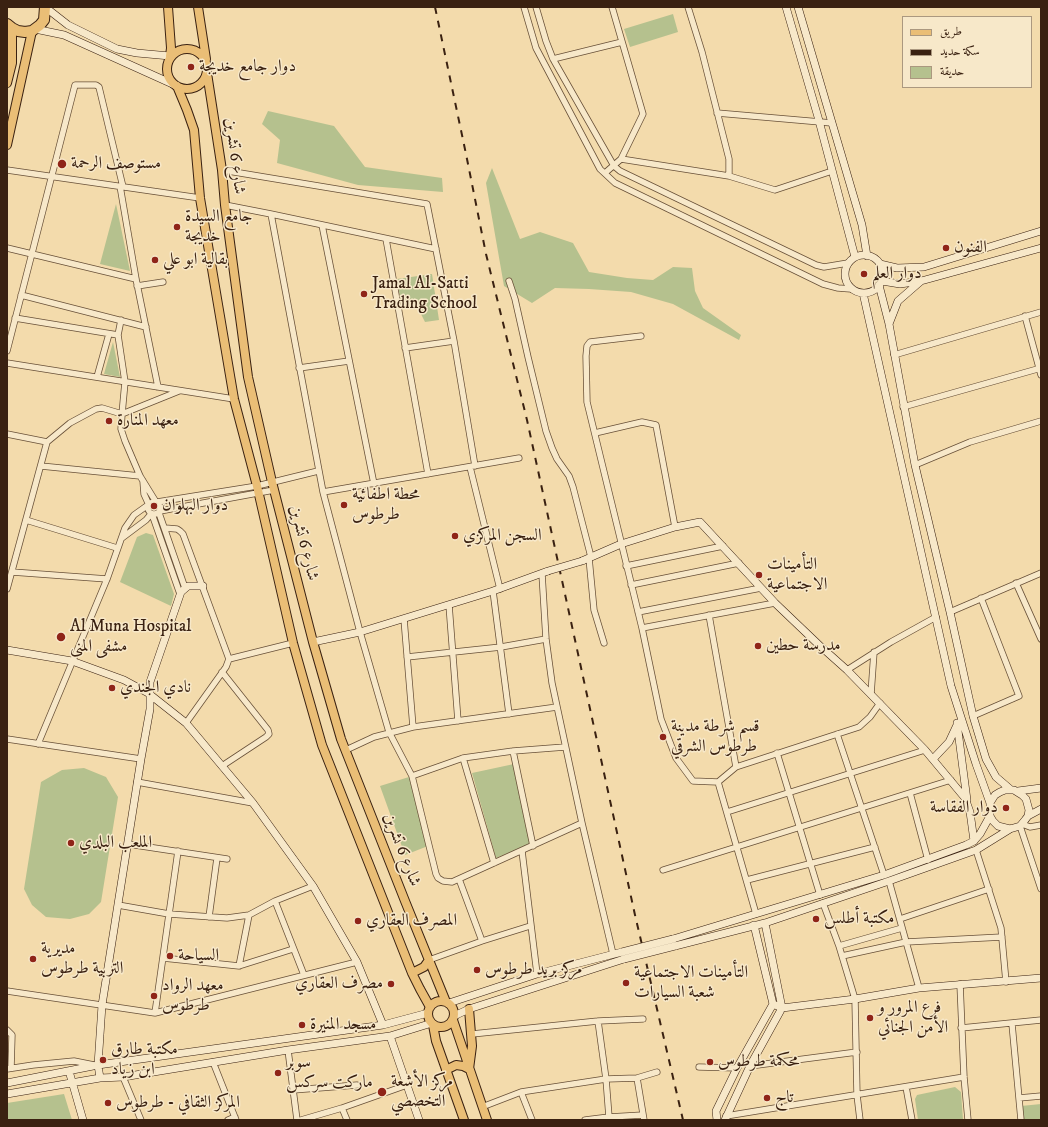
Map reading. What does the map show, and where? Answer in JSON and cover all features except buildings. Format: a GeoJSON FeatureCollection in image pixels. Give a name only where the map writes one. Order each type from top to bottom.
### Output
{"type":"FeatureCollection","features":[{"type":"Feature","properties":{"kind":"highway"},"geometry":{"type":"LineString","coordinates":[[9,26],[18,31],[25,32],[34,30],[44,20],[45,7]]}},
{"type":"Feature","properties":{"kind":"main road"},"geometry":{"type":"LineString","coordinates":[[45,7],[68,25],[117,49],[137,53],[170,56],[175,52],[187,48],[199,52],[206,62]]}},
{"type":"Feature","properties":{"kind":"main road"},"geometry":{"type":"LineString","coordinates":[[168,7],[171,48],[166,69],[171,82],[176,86]]}},
{"type":"Feature","properties":{"kind":"main road"},"geometry":{"type":"LineString","coordinates":[[7,145],[34,30],[64,35],[183,89],[195,87],[205,79],[207,73],[198,7]]}},
{"type":"Feature","properties":{"kind":"main road"},"geometry":{"type":"LineString","coordinates":[[786,7],[819,121],[855,257]]}},
{"type":"Feature","properties":{"kind":"main road"},"geometry":{"type":"LineString","coordinates":[[798,7],[862,225],[867,256]]}},
{"type":"Feature","properties":{"kind":"main road"},"geometry":{"type":"LineString","coordinates":[[7,83],[12,63],[9,26]]}},
{"type":"Feature","properties":{"kind":"main road","name":"شارع 6 تشرين"},"geometry":{"type":"LineString","coordinates":[[207,73],[222,170],[225,205],[248,377],[273,486],[313,642],[341,739],[405,901],[448,1003]]}},
{"type":"Feature","properties":{"kind":"main road","name":"شارع 6 تشرين"},"geometry":{"type":"LineString","coordinates":[[176,86],[194,130],[200,198],[234,399],[293,643],[322,745],[412,973],[429,1010]]}},
{"type":"Feature","properties":{"kind":"main road"},"geometry":{"type":"LineString","coordinates":[[880,264],[897,268],[924,267],[1041,231]]}},
{"type":"Feature","properties":{"kind":"main road"},"geometry":{"type":"LineString","coordinates":[[1041,248],[921,280],[900,284],[881,283],[872,292],[863,294],[851,289],[845,273],[848,263],[855,257],[867,256],[876,260],[880,264],[883,274],[881,283],[915,465],[973,716],[986,759],[996,777],[1010,789],[1018,791],[1041,788]]}},
{"type":"Feature","properties":{"kind":"main road"},"geometry":{"type":"LineString","coordinates":[[889,324],[898,301],[921,280]]}},
{"type":"Feature","properties":{"kind":"main road"},"geometry":{"type":"LineString","coordinates":[[429,1010],[429,1020],[433,1024],[440,1027],[448,1025],[453,1018],[469,1008],[623,955],[674,942],[765,923],[822,903],[966,845],[980,834],[990,816],[990,803],[951,686],[863,294]]}},
{"type":"Feature","properties":{"kind":"main road"},"geometry":{"type":"LineString","coordinates":[[313,642],[360,632],[404,619],[588,559],[621,544],[675,527],[700,522],[775,603],[819,646],[848,670],[925,750],[951,780],[968,804]]}},
{"type":"Feature","properties":{"kind":"main road"},"geometry":{"type":"LineString","coordinates":[[100,1078],[98,1065],[102,1005],[137,782],[151,705],[150,680],[180,594],[190,586],[203,586]]}},
{"type":"Feature","properties":{"kind":"main road"},"geometry":{"type":"LineString","coordinates":[[7,650],[72,661],[124,680],[150,695],[186,723],[253,803],[313,886],[357,962],[383,1025]]}},
{"type":"Feature","properties":{"kind":"main road"},"geometry":{"type":"LineString","coordinates":[[951,686],[965,682]]}},
{"type":"Feature","properties":{"kind":"main road"},"geometry":{"type":"LineString","coordinates":[[933,759],[948,742],[957,723],[959,713]]}},
{"type":"Feature","properties":{"kind":"main road"},"geometry":{"type":"LineString","coordinates":[[957,723],[974,840]]}},
{"type":"Feature","properties":{"kind":"main road"},"geometry":{"type":"LineString","coordinates":[[990,803],[992,799],[1000,792],[1010,789]]}},
{"type":"Feature","properties":{"kind":"main road"},"geometry":{"type":"LineString","coordinates":[[1018,791],[1026,799],[1029,810],[1028,816]]}},
{"type":"Feature","properties":{"kind":"main road"},"geometry":{"type":"LineString","coordinates":[[674,942],[756,914],[820,895],[887,878],[976,850],[1010,829],[1021,825],[1028,816],[1041,809]]}},
{"type":"Feature","properties":{"kind":"main road"},"geometry":{"type":"LineString","coordinates":[[990,816],[998,826],[1010,829]]}},
{"type":"Feature","properties":{"kind":"main road"},"geometry":{"type":"LineString","coordinates":[[716,1111],[726,1118],[750,1066],[782,1008],[765,923]]}},
{"type":"Feature","properties":{"kind":"main road"},"geometry":{"type":"LineString","coordinates":[[717,1120],[716,1111],[737,1068],[773,1004],[754,925]]}},
{"type":"Feature","properties":{"kind":"main road"},"geometry":{"type":"LineString","coordinates":[[7,1083],[98,1065],[383,1025],[429,1010],[437,1001],[448,1003],[537,974],[613,954],[623,955]]}},
{"type":"Feature","properties":{"kind":"main road"},"geometry":{"type":"LineString","coordinates":[[412,973],[421,970],[429,960]]}},
{"type":"Feature","properties":{"kind":"main road"},"geometry":{"type":"LineString","coordinates":[[773,1004],[782,1008],[855,999],[919,988],[1041,978]]}},
{"type":"Feature","properties":{"kind":"main road"},"geometry":{"type":"LineString","coordinates":[[448,1003],[454,1011],[453,1018],[487,1120]]}},
{"type":"Feature","properties":{"kind":"main road"},"geometry":{"type":"LineString","coordinates":[[469,1008],[472,1034],[472,1054],[469,1069]]}},
{"type":"Feature","properties":{"kind":"main road"},"geometry":{"type":"LineString","coordinates":[[7,1094],[100,1078],[123,1077],[288,1050],[390,1036],[433,1024]]}},
{"type":"Feature","properties":{"kind":"main road"},"geometry":{"type":"LineString","coordinates":[[433,1024],[436,1042],[464,1120]]}},
{"type":"Feature","properties":{"kind":"main road"},"geometry":{"type":"LineString","coordinates":[[390,1036],[419,1120]]}},
{"type":"Feature","properties":{"kind":"main road"},"geometry":{"type":"LineString","coordinates":[[446,1070],[456,1064],[469,1069]]}},
{"type":"Feature","properties":{"kind":"main road"},"geometry":{"type":"LineString","coordinates":[[69,1071],[83,1120]]}},
{"type":"Feature","properties":{"kind":"street"},"geometry":{"type":"LineString","coordinates":[[524,7],[536,48],[600,169],[615,182],[823,284],[838,288],[851,289]]}},
{"type":"Feature","properties":{"kind":"street"},"geometry":{"type":"LineString","coordinates":[[536,7],[553,59],[614,166],[620,171],[816,265],[824,266],[848,263]]}},
{"type":"Feature","properties":{"kind":"street"},"geometry":{"type":"LineString","coordinates":[[605,173],[621,159],[643,114],[612,7]]}},
{"type":"Feature","properties":{"kind":"street"},"geometry":{"type":"LineString","coordinates":[[688,7],[702,52],[729,158],[729,176]]}},
{"type":"Feature","properties":{"kind":"street"},"geometry":{"type":"LineString","coordinates":[[553,59],[622,42]]}},
{"type":"Feature","properties":{"kind":"street"},"geometry":{"type":"LineString","coordinates":[[7,351],[74,87],[77,84],[96,85],[99,87],[122,187],[137,286],[158,387]]}},
{"type":"Feature","properties":{"kind":"street"},"geometry":{"type":"LineString","coordinates":[[717,112],[832,123]]}},
{"type":"Feature","properties":{"kind":"street"},"geometry":{"type":"LineString","coordinates":[[621,159],[729,176],[774,190],[832,171]]}},
{"type":"Feature","properties":{"kind":"street"},"geometry":{"type":"LineString","coordinates":[[7,170],[200,198]]}},
{"type":"Feature","properties":{"kind":"street"},"geometry":{"type":"LineString","coordinates":[[222,170],[427,204],[454,341],[472,466],[496,590],[509,714]]}},
{"type":"Feature","properties":{"kind":"street"},"geometry":{"type":"LineString","coordinates":[[225,205],[436,249]]}},
{"type":"Feature","properties":{"kind":"street"},"geometry":{"type":"LineString","coordinates":[[271,214],[323,492],[360,632],[389,732],[412,776],[438,878],[447,882],[459,879],[582,823]]}},
{"type":"Feature","properties":{"kind":"street"},"geometry":{"type":"LineString","coordinates":[[322,226],[374,484]]}},
{"type":"Feature","properties":{"kind":"street"},"geometry":{"type":"LineString","coordinates":[[386,239],[428,474]]}},
{"type":"Feature","properties":{"kind":"street"},"geometry":{"type":"LineString","coordinates":[[7,248],[136,279]]}},
{"type":"Feature","properties":{"kind":"street"},"geometry":{"type":"LineString","coordinates":[[509,281],[515,299],[546,431],[557,459],[569,476],[573,487],[588,559],[594,610],[604,643]]}},
{"type":"Feature","properties":{"kind":"street"},"geometry":{"type":"LineString","coordinates":[[137,286],[163,282]]}},
{"type":"Feature","properties":{"kind":"street"},"geometry":{"type":"LineString","coordinates":[[21,295],[146,327]]}},
{"type":"Feature","properties":{"kind":"street"},"geometry":{"type":"LineString","coordinates":[[894,355],[1041,312]]}},
{"type":"Feature","properties":{"kind":"street"},"geometry":{"type":"LineString","coordinates":[[1025,316],[1041,376]]}},
{"type":"Feature","properties":{"kind":"street"},"geometry":{"type":"LineString","coordinates":[[15,318],[118,335]]}},
{"type":"Feature","properties":{"kind":"street"},"geometry":{"type":"LineString","coordinates":[[121,320],[118,335],[125,382],[121,429],[141,479],[148,505],[148,512],[152,514],[180,594]]}},
{"type":"Feature","properties":{"kind":"street"},"geometry":{"type":"LineString","coordinates":[[97,378],[109,334]]}},
{"type":"Feature","properties":{"kind":"street"},"geometry":{"type":"LineString","coordinates":[[641,336],[590,342],[587,346],[586,356],[587,402],[596,433],[626,566],[642,628],[661,719],[676,758],[693,781],[718,782],[736,768],[777,753],[859,727],[880,703]]}},
{"type":"Feature","properties":{"kind":"street"},"geometry":{"type":"LineString","coordinates":[[406,348],[454,341]]}},
{"type":"Feature","properties":{"kind":"street"},"geometry":{"type":"LineString","coordinates":[[299,368],[349,361]]}},
{"type":"Feature","properties":{"kind":"street"},"geometry":{"type":"LineString","coordinates":[[7,363],[234,399]]}},
{"type":"Feature","properties":{"kind":"street"},"geometry":{"type":"LineString","coordinates":[[904,407],[1040,368]]}},
{"type":"Feature","properties":{"kind":"street"},"geometry":{"type":"LineString","coordinates":[[7,589],[47,442],[70,423],[96,409],[102,408],[122,414],[180,390]]}},
{"type":"Feature","properties":{"kind":"street"},"geometry":{"type":"LineString","coordinates":[[915,465],[970,442],[1041,421]]}},
{"type":"Feature","properties":{"kind":"street"},"geometry":{"type":"LineString","coordinates":[[596,433],[642,422],[656,425],[675,527]]}},
{"type":"Feature","properties":{"kind":"street"},"geometry":{"type":"LineString","coordinates":[[7,434],[47,442]]}},
{"type":"Feature","properties":{"kind":"street"},"geometry":{"type":"LineString","coordinates":[[323,492],[518,458]]}},
{"type":"Feature","properties":{"kind":"street"},"geometry":{"type":"LineString","coordinates":[[41,466],[141,479],[156,502],[160,505],[164,528],[186,588]]}},
{"type":"Feature","properties":{"kind":"street"},"geometry":{"type":"LineString","coordinates":[[122,538],[148,519],[152,514],[273,486],[318,471]]}},
{"type":"Feature","properties":{"kind":"street"},"geometry":{"type":"LineString","coordinates":[[38,744],[107,579],[125,528],[131,519],[138,511],[152,502],[257,490]]}},
{"type":"Feature","properties":{"kind":"street"},"geometry":{"type":"LineString","coordinates":[[26,520],[117,548]]}},
{"type":"Feature","properties":{"kind":"street"},"geometry":{"type":"LineString","coordinates":[[164,528],[177,529],[183,534],[229,659]]}},
{"type":"Feature","properties":{"kind":"street"},"geometry":{"type":"LineString","coordinates":[[626,566],[723,546]]}},
{"type":"Feature","properties":{"kind":"street"},"geometry":{"type":"LineString","coordinates":[[631,585],[739,563]]}},
{"type":"Feature","properties":{"kind":"street"},"geometry":{"type":"LineString","coordinates":[[12,572],[107,579]]}},
{"type":"Feature","properties":{"kind":"street"},"geometry":{"type":"LineString","coordinates":[[545,573],[546,639],[552,683],[582,823],[613,954]]}},
{"type":"Feature","properties":{"kind":"street"},"geometry":{"type":"LineString","coordinates":[[950,612],[1041,573]]}},
{"type":"Feature","properties":{"kind":"street"},"geometry":{"type":"LineString","coordinates":[[1016,583],[1041,639]]}},
{"type":"Feature","properties":{"kind":"street"},"geometry":{"type":"LineString","coordinates":[[638,612],[761,588]]}},
{"type":"Feature","properties":{"kind":"street"},"geometry":{"type":"LineString","coordinates":[[973,716],[1019,696],[981,598]]}},
{"type":"Feature","properties":{"kind":"street"},"geometry":{"type":"LineString","coordinates":[[642,628],[775,603]]}},
{"type":"Feature","properties":{"kind":"street"},"geometry":{"type":"LineString","coordinates":[[449,605],[458,721]]}},
{"type":"Feature","properties":{"kind":"street"},"geometry":{"type":"LineString","coordinates":[[709,615],[736,768]]}},
{"type":"Feature","properties":{"kind":"street"},"geometry":{"type":"LineString","coordinates":[[848,670],[874,652],[936,617]]}},
{"type":"Feature","properties":{"kind":"street"},"geometry":{"type":"LineString","coordinates":[[404,619],[413,727]]}},
{"type":"Feature","properties":{"kind":"street"},"geometry":{"type":"LineString","coordinates":[[407,656],[501,647],[546,639]]}},
{"type":"Feature","properties":{"kind":"street"},"geometry":{"type":"LineString","coordinates":[[186,723],[222,672],[229,659],[293,643]]}},
{"type":"Feature","properties":{"kind":"street"},"geometry":{"type":"LineString","coordinates":[[871,694],[874,652]]}},
{"type":"Feature","properties":{"kind":"street"},"geometry":{"type":"LineString","coordinates":[[222,672],[268,730],[269,734],[222,766]]}},
{"type":"Feature","properties":{"kind":"street"},"geometry":{"type":"LineString","coordinates":[[346,750],[374,737],[413,727],[557,707]]}},
{"type":"Feature","properties":{"kind":"street"},"geometry":{"type":"LineString","coordinates":[[837,734],[887,878],[919,988]]}},
{"type":"Feature","properties":{"kind":"street"},"geometry":{"type":"LineString","coordinates":[[7,739],[141,759]]}},
{"type":"Feature","properties":{"kind":"street"},"geometry":{"type":"LineString","coordinates":[[412,776],[463,758],[513,751],[565,747]]}},
{"type":"Feature","properties":{"kind":"street"},"geometry":{"type":"LineString","coordinates":[[728,812],[925,750]]}},
{"type":"Feature","properties":{"kind":"street"},"geometry":{"type":"LineString","coordinates":[[513,751],[533,846]]}},
{"type":"Feature","properties":{"kind":"street"},"geometry":{"type":"LineString","coordinates":[[777,753],[820,895]]}},
{"type":"Feature","properties":{"kind":"street"},"geometry":{"type":"LineString","coordinates":[[463,758],[494,863]]}},
{"type":"Feature","properties":{"kind":"street"},"geometry":{"type":"LineString","coordinates":[[663,870],[951,780]]}},
{"type":"Feature","properties":{"kind":"street"},"geometry":{"type":"LineString","coordinates":[[137,782],[253,803]]}},
{"type":"Feature","properties":{"kind":"street"},"geometry":{"type":"LineString","coordinates":[[718,782],[728,812],[756,914]]}},
{"type":"Feature","properties":{"kind":"street"},"geometry":{"type":"LineString","coordinates":[[910,793],[928,860]]}},
{"type":"Feature","properties":{"kind":"street"},"geometry":{"type":"LineString","coordinates":[[1021,825],[1030,827],[1041,825]]}},
{"type":"Feature","properties":{"kind":"street"},"geometry":{"type":"LineString","coordinates":[[1021,825],[1040,879],[1041,889]]}},
{"type":"Feature","properties":{"kind":"street"},"geometry":{"type":"LineString","coordinates":[[128,844],[227,859]]}},
{"type":"Feature","properties":{"kind":"street"},"geometry":{"type":"LineString","coordinates":[[747,880],[875,846]]}},
{"type":"Feature","properties":{"kind":"street"},"geometry":{"type":"LineString","coordinates":[[976,850],[999,920],[1006,982]]}},
{"type":"Feature","properties":{"kind":"street"},"geometry":{"type":"LineString","coordinates":[[522,851],[537,974]]}},
{"type":"Feature","properties":{"kind":"street"},"geometry":{"type":"LineString","coordinates":[[155,1013],[178,852]]}},
{"type":"Feature","properties":{"kind":"street"},"geometry":{"type":"LineString","coordinates":[[209,917],[217,858]]}},
{"type":"Feature","properties":{"kind":"street"},"geometry":{"type":"LineString","coordinates":[[459,879],[482,941]]}},
{"type":"Feature","properties":{"kind":"street"},"geometry":{"type":"LineString","coordinates":[[118,906],[168,914],[227,918],[249,915],[275,901],[313,886]]}},
{"type":"Feature","properties":{"kind":"street"},"geometry":{"type":"LineString","coordinates":[[900,919],[989,889]]}},
{"type":"Feature","properties":{"kind":"street"},"geometry":{"type":"LineString","coordinates":[[275,901],[304,975]]}},
{"type":"Feature","properties":{"kind":"street"},"geometry":{"type":"LineString","coordinates":[[822,903],[839,946],[855,999],[857,1052],[856,1095],[860,1120]]}},
{"type":"Feature","properties":{"kind":"street"},"geometry":{"type":"LineString","coordinates":[[239,966],[249,915]]}},
{"type":"Feature","properties":{"kind":"street"},"geometry":{"type":"LineString","coordinates":[[429,960],[530,926]]}},
{"type":"Feature","properties":{"kind":"street"},"geometry":{"type":"LineString","coordinates":[[839,946],[902,928]]}},
{"type":"Feature","properties":{"kind":"street"},"geometry":{"type":"LineString","coordinates":[[842,956],[906,942],[1002,937]]}},
{"type":"Feature","properties":{"kind":"street"},"geometry":{"type":"LineString","coordinates":[[163,958],[239,966],[293,949]]}},
{"type":"Feature","properties":{"kind":"street"},"geometry":{"type":"LineString","coordinates":[[7,991],[155,1013],[357,962]]}},
{"type":"Feature","properties":{"kind":"street"},"geometry":{"type":"LineString","coordinates":[[960,984],[961,1028],[968,1120]]}},
{"type":"Feature","properties":{"kind":"street"},"geometry":{"type":"LineString","coordinates":[[472,1034],[598,1021],[643,1019]]}},
{"type":"Feature","properties":{"kind":"street"},"geometry":{"type":"LineString","coordinates":[[961,1028],[1041,1020]]}},
{"type":"Feature","properties":{"kind":"street"},"geometry":{"type":"LineString","coordinates":[[598,1021],[606,1079],[609,1117]]}},
{"type":"Feature","properties":{"kind":"street"},"geometry":{"type":"LineString","coordinates":[[1012,1024],[1021,1120]]}},
{"type":"Feature","properties":{"kind":"street"},"geometry":{"type":"LineString","coordinates":[[7,1030],[11,1032],[12,1035],[9,1068],[33,1064],[74,1061],[98,1065]]}},
{"type":"Feature","properties":{"kind":"street"},"geometry":{"type":"LineString","coordinates":[[288,1050],[297,1120]]}},
{"type":"Feature","properties":{"kind":"street"},"geometry":{"type":"LineString","coordinates":[[750,1066],[857,1052]]}},
{"type":"Feature","properties":{"kind":"street"},"geometry":{"type":"LineString","coordinates":[[213,1062],[235,1118],[228,1120]]}},
{"type":"Feature","properties":{"kind":"street"},"geometry":{"type":"LineString","coordinates":[[699,1067],[737,1068]]}},
{"type":"Feature","properties":{"kind":"street"},"geometry":{"type":"LineString","coordinates":[[482,1107],[521,1092],[606,1079],[637,1078],[657,1072]]}},
{"type":"Feature","properties":{"kind":"street"},"geometry":{"type":"LineString","coordinates":[[123,1077],[141,1120]]}},
{"type":"Feature","properties":{"kind":"street"},"geometry":{"type":"LineString","coordinates":[[726,1118],[964,1077]]}},
{"type":"Feature","properties":{"kind":"street"},"geometry":{"type":"LineString","coordinates":[[585,1120],[609,1117],[644,1118],[637,1078]]}},
{"type":"Feature","properties":{"kind":"street"},"geometry":{"type":"LineString","coordinates":[[293,1090],[357,1085]]}},
{"type":"Feature","properties":{"kind":"street"},"geometry":{"type":"LineString","coordinates":[[301,1120],[342,1108],[407,1085]]}},
{"type":"Feature","properties":{"kind":"street"},"geometry":{"type":"LineString","coordinates":[[906,1086],[912,1120]]}},
{"type":"Feature","properties":{"kind":"street"},"geometry":{"type":"LineString","coordinates":[[521,1092],[532,1120]]}},
{"type":"Feature","properties":{"kind":"street"},"geometry":{"type":"LineString","coordinates":[[1019,1098],[1041,1096]]}},
{"type":"Feature","properties":{"kind":"street"},"geometry":{"type":"LineString","coordinates":[[342,1108],[347,1120]]}},
{"type":"Feature","properties":{"kind":"green space"},"geometry":{"type":"Polygon","coordinates":[[[673,14],[678,32],[630,47],[624,29],[673,14]]]}},
{"type":"Feature","properties":{"kind":"green space"},"geometry":{"type":"Polygon","coordinates":[[[268,111],[334,126],[365,167],[442,178],[443,192],[358,185],[277,163],[280,140],[262,124],[268,111]]]}},
{"type":"Feature","properties":{"kind":"green space"},"geometry":{"type":"Polygon","coordinates":[[[492,168],[520,239],[540,232],[573,243],[589,272],[627,278],[653,280],[673,267],[692,268],[695,291],[703,308],[741,335],[739,340],[673,304],[631,292],[555,288],[532,303],[504,286],[486,183],[492,168]]]}},
{"type":"Feature","properties":{"kind":"green space"},"geometry":{"type":"Polygon","coordinates":[[[116,204],[130,271],[100,264],[116,204]]]}},
{"type":"Feature","properties":{"kind":"green space"},"geometry":{"type":"Polygon","coordinates":[[[432,274],[439,320],[425,322],[415,302],[401,304],[397,279],[432,274]]]}},
{"type":"Feature","properties":{"kind":"green space"},"geometry":{"type":"Polygon","coordinates":[[[113,342],[120,377],[104,374],[113,342]]]}},
{"type":"Feature","properties":{"kind":"green space"},"geometry":{"type":"Polygon","coordinates":[[[146,533],[153,535],[174,594],[171,606],[120,582],[137,537],[146,533]]]}},
{"type":"Feature","properties":{"kind":"green space"},"geometry":{"type":"Polygon","coordinates":[[[514,764],[531,844],[496,858],[472,773],[514,764]]]}},
{"type":"Feature","properties":{"kind":"green space","name":"الملعب البلدي"},"geometry":{"type":"Polygon","coordinates":[[[84,768],[106,777],[118,797],[101,902],[89,914],[70,919],[46,917],[32,905],[24,889],[41,782],[62,770],[84,768]]]}},
{"type":"Feature","properties":{"kind":"green space"},"geometry":{"type":"Polygon","coordinates":[[[409,777],[428,846],[405,855],[380,786],[409,777]]]}},
{"type":"Feature","properties":{"kind":"green space"},"geometry":{"type":"Polygon","coordinates":[[[955,1087],[961,1092],[963,1120],[918,1120],[915,1099],[917,1095],[955,1087]]]}},
{"type":"Feature","properties":{"kind":"green space"},"geometry":{"type":"Polygon","coordinates":[[[64,1094],[72,1120],[7,1120],[7,1103],[64,1094]]]}},
{"type":"Feature","properties":{"kind":"green space"},"geometry":{"type":"Polygon","coordinates":[[[1041,1104],[1041,1120],[1023,1120],[1021,1106],[1041,1104]]]}},
{"type":"Feature","properties":{"kind":"railway"},"geometry":{"type":"LineString","coordinates":[[435,7],[486,254],[527,420],[635,915],[683,1120]]}},
{"type":"Feature","properties":{"kind":"place","name":"دوار جامع خديجة"},"geometry":{"type":"Point","coordinates":[191,67]}},
{"type":"Feature","properties":{"kind":"place","name":"مستوصف الرحمة"},"geometry":{"type":"Point","coordinates":[62,164]}},
{"type":"Feature","properties":{"kind":"place","name":"جامع السيدة خديجة"},"geometry":{"type":"Point","coordinates":[177,227]}},
{"type":"Feature","properties":{"kind":"place","name":"الفنون"},"geometry":{"type":"Point","coordinates":[946,248]}},
{"type":"Feature","properties":{"kind":"place","name":"بقالية ابو علي"},"geometry":{"type":"Point","coordinates":[155,260]}},
{"type":"Feature","properties":{"kind":"place","name":"دوار العلم"},"geometry":{"type":"Point","coordinates":[864,274]}},
{"type":"Feature","properties":{"kind":"place","name":"Jamal Al-Satti Trading School"},"geometry":{"type":"Point","coordinates":[364,294]}},
{"type":"Feature","properties":{"kind":"place","name":"معهد المنارة"},"geometry":{"type":"Point","coordinates":[109,421]}},
{"type":"Feature","properties":{"kind":"place","name":"محطة اطفائية طرطوس"},"geometry":{"type":"Point","coordinates":[344,505]}},
{"type":"Feature","properties":{"kind":"place","name":"دوار البهلوان"},"geometry":{"type":"Point","coordinates":[154,506]}},
{"type":"Feature","properties":{"kind":"place","name":"السجن المركزي"},"geometry":{"type":"Point","coordinates":[455,536]}},
{"type":"Feature","properties":{"kind":"place","name":"التأمينات الاجتماعية"},"geometry":{"type":"Point","coordinates":[759,575]}},
{"type":"Feature","properties":{"kind":"place","name":"Al Muna Hospital مشفى المنى"},"geometry":{"type":"Point","coordinates":[61,637]}},
{"type":"Feature","properties":{"kind":"place","name":"مدرسة حطين"},"geometry":{"type":"Point","coordinates":[758,646]}},
{"type":"Feature","properties":{"kind":"place","name":"نادي الجندي"},"geometry":{"type":"Point","coordinates":[112,688]}},
{"type":"Feature","properties":{"kind":"place","name":"قسم شرطة مدينة طرطوس الشرقي"},"geometry":{"type":"Point","coordinates":[663,737]}},
{"type":"Feature","properties":{"kind":"place","name":"دوار الفقاسة"},"geometry":{"type":"Point","coordinates":[1006,808]}},
{"type":"Feature","properties":{"kind":"place","name":"الملعب البلدي"},"geometry":{"type":"Point","coordinates":[71,843]}},
{"type":"Feature","properties":{"kind":"place","name":"مكتبة أطلس"},"geometry":{"type":"Point","coordinates":[816,919]}},
{"type":"Feature","properties":{"kind":"place","name":"المصرف العقاري"},"geometry":{"type":"Point","coordinates":[358,921]}},
{"type":"Feature","properties":{"kind":"place","name":"السياحة"},"geometry":{"type":"Point","coordinates":[170,956]}},
{"type":"Feature","properties":{"kind":"place","name":"مديرية التربية طرطوس"},"geometry":{"type":"Point","coordinates":[33,959]}},
{"type":"Feature","properties":{"kind":"place","name":"مركز بريد طرطوس"},"geometry":{"type":"Point","coordinates":[477,970]}},
{"type":"Feature","properties":{"kind":"place","name":"التأمينات الاجتماعية شعبة السيارات"},"geometry":{"type":"Point","coordinates":[626,983]}},
{"type":"Feature","properties":{"kind":"place","name":"مصرف العقاري"},"geometry":{"type":"Point","coordinates":[391,984]}},
{"type":"Feature","properties":{"kind":"place","name":"معهد الرواد طرطوس"},"geometry":{"type":"Point","coordinates":[154,996]}},
{"type":"Feature","properties":{"kind":"place","name":"فرع المرور و الأمن الجنائي"},"geometry":{"type":"Point","coordinates":[870,1018]}},
{"type":"Feature","properties":{"kind":"place","name":"مسجد المنيرة"},"geometry":{"type":"Point","coordinates":[302,1025]}},
{"type":"Feature","properties":{"kind":"place","name":"مكتبة طارق ابن زياد"},"geometry":{"type":"Point","coordinates":[103,1060]}},
{"type":"Feature","properties":{"kind":"place","name":"محكمة طرطوس"},"geometry":{"type":"Point","coordinates":[710,1062]}},
{"type":"Feature","properties":{"kind":"place","name":"سوبر ماركت سركس"},"geometry":{"type":"Point","coordinates":[278,1073]}},
{"type":"Feature","properties":{"kind":"place","name":"مركز الأشعة التخصصي"},"geometry":{"type":"Point","coordinates":[382,1092]}},
{"type":"Feature","properties":{"kind":"place","name":"تاج"},"geometry":{"type":"Point","coordinates":[767,1098]}},
{"type":"Feature","properties":{"kind":"place","name":"المركز الثقافي - طرطوس"},"geometry":{"type":"Point","coordinates":[108,1103]}}]}
